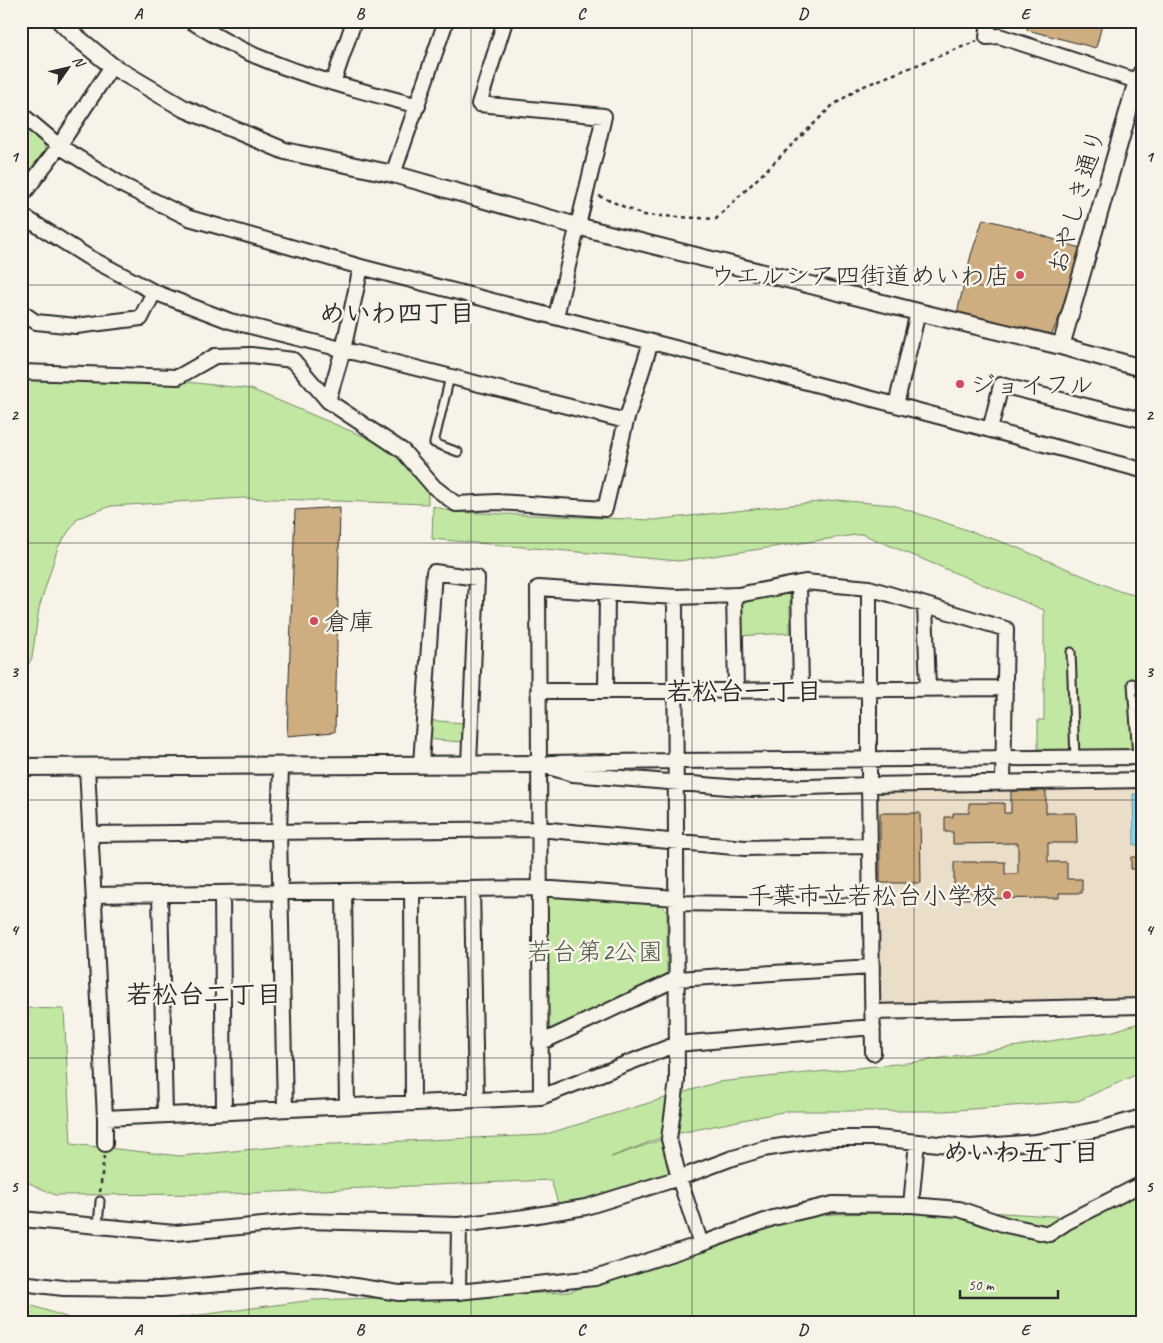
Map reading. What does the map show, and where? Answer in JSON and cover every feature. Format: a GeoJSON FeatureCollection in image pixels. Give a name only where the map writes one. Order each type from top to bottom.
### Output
{"type":"FeatureCollection","features":[{"type":"Feature","properties":{"kind":"street"},"geometry":{"type":"LineString","coordinates":[[60,21],[112,66],[183,108],[285,151],[393,174],[576,226],[1061,346],[1142,368]]}},
{"type":"Feature","properties":{"kind":"street"},"geometry":{"type":"LineString","coordinates":[[191,21],[224,41],[266,61],[333,83],[418,106]]}},
{"type":"Feature","properties":{"kind":"street"},"geometry":{"type":"LineString","coordinates":[[333,83],[354,21]]}},
{"type":"Feature","properties":{"kind":"street"},"geometry":{"type":"LineString","coordinates":[[393,174],[446,21]]}},
{"type":"Feature","properties":{"kind":"street"},"geometry":{"type":"LineString","coordinates":[[505,21],[479,104],[604,116],[587,190],[576,226],[556,317]]}},
{"type":"Feature","properties":{"kind":"street"},"geometry":{"type":"LineString","coordinates":[[989,21],[988,37],[999,36],[1139,76]]}},
{"type":"Feature","properties":{"kind":"street"},"geometry":{"type":"LineString","coordinates":[[21,197],[59,146],[112,66]]}},
{"type":"Feature","properties":{"kind":"street","name":"おやしき通り"},"geometry":{"type":"LineString","coordinates":[[1061,346],[1139,76]]}},
{"type":"Feature","properties":{"kind":"street"},"geometry":{"type":"LineString","coordinates":[[21,114],[59,146],[122,186],[189,218],[361,267],[1142,470]]}},
{"type":"Feature","properties":{"kind":"street"},"geometry":{"type":"LineString","coordinates":[[21,215],[88,257],[154,292],[230,321],[626,421]]}},
{"type":"Feature","properties":{"kind":"street"},"geometry":{"type":"LineString","coordinates":[[328,401],[343,350],[361,267]]}},
{"type":"Feature","properties":{"kind":"street"},"geometry":{"type":"LineString","coordinates":[[21,312],[36,322],[76,326],[141,318],[154,292]]}},
{"type":"Feature","properties":{"kind":"street"},"geometry":{"type":"LineString","coordinates":[[896,405],[918,312]]}},
{"type":"Feature","properties":{"kind":"street"},"geometry":{"type":"LineString","coordinates":[[21,372],[178,377],[215,356],[251,355],[293,360],[328,401],[403,451],[434,488],[456,504],[498,502],[605,509],[626,421],[651,342]]}},
{"type":"Feature","properties":{"kind":"street"},"geometry":{"type":"LineString","coordinates":[[990,430],[1001,384],[1142,420]]}},
{"type":"Feature","properties":{"kind":"street"},"geometry":{"type":"LineString","coordinates":[[421,764],[434,572],[477,578],[469,764]]}},
{"type":"Feature","properties":{"kind":"street"},"geometry":{"type":"LineString","coordinates":[[541,1097],[538,588],[675,598],[734,595],[805,582],[869,588],[1006,629],[1004,782]]}},
{"type":"Feature","properties":{"kind":"street"},"geometry":{"type":"LineString","coordinates":[[799,584],[801,690]]}},
{"type":"Feature","properties":{"kind":"street"},"geometry":{"type":"LineString","coordinates":[[869,588],[869,785],[873,1053]]}},
{"type":"Feature","properties":{"kind":"street"},"geometry":{"type":"LineString","coordinates":[[606,691],[607,592]]}},
{"type":"Feature","properties":{"kind":"street"},"geometry":{"type":"LineString","coordinates":[[734,595],[736,690]]}},
{"type":"Feature","properties":{"kind":"street"},"geometry":{"type":"LineString","coordinates":[[675,598],[677,1081],[669,1139],[700,1244]]}},
{"type":"Feature","properties":{"kind":"street"},"geometry":{"type":"LineString","coordinates":[[925,605],[928,688]]}},
{"type":"Feature","properties":{"kind":"street"},"geometry":{"type":"LineString","coordinates":[[538,691],[1005,688]]}},
{"type":"Feature","properties":{"kind":"street"},"geometry":{"type":"LineString","coordinates":[[21,767],[539,764],[1140,757]]}},
{"type":"Feature","properties":{"kind":"street"},"geometry":{"type":"LineString","coordinates":[[539,764],[573,774],[752,788],[1142,780]]}},
{"type":"Feature","properties":{"kind":"street"},"geometry":{"type":"LineString","coordinates":[[281,766],[280,892],[284,1109]]}},
{"type":"Feature","properties":{"kind":"street"},"geometry":{"type":"LineString","coordinates":[[87,767],[105,1144]]}},
{"type":"Feature","properties":{"kind":"street"},"geometry":{"type":"LineString","coordinates":[[91,834],[539,829],[675,840],[745,848],[870,846]]}},
{"type":"Feature","properties":{"kind":"street"},"geometry":{"type":"LineString","coordinates":[[94,896],[540,888],[676,901],[871,906]]}},
{"type":"Feature","properties":{"kind":"street"},"geometry":{"type":"LineString","coordinates":[[472,889],[476,1100]]}},
{"type":"Feature","properties":{"kind":"street"},"geometry":{"type":"LineString","coordinates":[[412,890],[413,1103]]}},
{"type":"Feature","properties":{"kind":"street"},"geometry":{"type":"LineString","coordinates":[[344,891],[347,1106]]}},
{"type":"Feature","properties":{"kind":"street"},"geometry":{"type":"LineString","coordinates":[[222,893],[224,1112]]}},
{"type":"Feature","properties":{"kind":"street"},"geometry":{"type":"LineString","coordinates":[[160,894],[165,1115]]}},
{"type":"Feature","properties":{"kind":"street"},"geometry":{"type":"LineString","coordinates":[[540,1043],[676,979],[872,967]]}},
{"type":"Feature","properties":{"kind":"street"},"geometry":{"type":"LineString","coordinates":[[872,1012],[1142,1006]]}},
{"type":"Feature","properties":{"kind":"street"},"geometry":{"type":"LineString","coordinates":[[105,1118],[541,1097],[677,1044],[873,1027]]}},
{"type":"Feature","properties":{"kind":"street"},"geometry":{"type":"LineString","coordinates":[[21,1219],[175,1233],[306,1221],[459,1225],[586,1207],[763,1149],[833,1138],[876,1138],[970,1146],[1036,1142],[1104,1128],[1142,1117]]}},
{"type":"Feature","properties":{"kind":"street"},"geometry":{"type":"LineString","coordinates":[[912,1205],[917,1142]]}},
{"type":"Feature","properties":{"kind":"street"},"geometry":{"type":"LineString","coordinates":[[21,1283],[63,1288],[161,1289],[282,1279],[329,1282],[399,1293],[458,1292],[595,1278],[773,1218],[833,1204],[912,1205],[959,1209],[1006,1225],[1049,1234],[1068,1222],[1136,1187],[1142,1186]]}},
{"type":"Feature","properties":{"kind":"street"},"geometry":{"type":"LineString","coordinates":[[458,1292],[459,1225]]}},
{"type":"Feature","properties":{"kind":"lane"},"geometry":{"type":"LineString","coordinates":[[450,377],[434,442],[458,452]]}},
{"type":"Feature","properties":{"kind":"lane"},"geometry":{"type":"LineString","coordinates":[[1071,652],[1075,758]]}},
{"type":"Feature","properties":{"kind":"lane"},"geometry":{"type":"LineString","coordinates":[[1132,683],[1140,757]]}},
{"type":"Feature","properties":{"kind":"lane"},"geometry":{"type":"LineString","coordinates":[[98,1226],[100,1201]]}},
{"type":"Feature","properties":{"kind":"path"},"geometry":{"type":"LineString","coordinates":[[587,190],[643,215],[716,219],[832,106],[859,88],[988,37]]}},
{"type":"Feature","properties":{"kind":"path"},"geometry":{"type":"LineString","coordinates":[[100,1201],[105,1144]]}},
{"type":"Feature","properties":{"kind":"shaded area","name":"千葉市立若松台小学校"},"geometry":{"type":"Polygon","coordinates":[[[1142,783],[1142,1000],[881,1003],[874,995],[872,794],[880,786],[1142,783]]]}},
{"type":"Feature","properties":{"kind":"green space"},"geometry":{"type":"Polygon","coordinates":[[[21,121],[44,141],[45,150],[21,182],[21,121]]]}},
{"type":"Feature","properties":{"kind":"green space"},"geometry":{"type":"Polygon","coordinates":[[[21,364],[251,389],[427,463],[428,504],[243,498],[111,506],[78,518],[58,547],[39,608],[32,658],[21,678],[21,364]]]}},
{"type":"Feature","properties":{"kind":"green space"},"geometry":{"type":"Polygon","coordinates":[[[837,500],[893,505],[1011,545],[1119,591],[1142,597],[1142,753],[1044,753],[1044,749],[1038,749],[1038,720],[1044,720],[1044,610],[862,534],[679,561],[432,539],[433,506],[454,512],[653,520],[837,500]]]}},
{"type":"Feature","properties":{"kind":"green space"},"geometry":{"type":"Polygon","coordinates":[[[786,591],[790,596],[790,633],[737,636],[736,603],[742,597],[786,591]]]}},
{"type":"Feature","properties":{"kind":"green space"},"geometry":{"type":"Polygon","coordinates":[[[426,720],[464,723],[462,742],[425,739],[426,720]]]}},
{"type":"Feature","properties":{"kind":"green space","name":"若台第2公園"},"geometry":{"type":"Polygon","coordinates":[[[548,893],[660,903],[667,912],[667,973],[664,977],[550,1031],[542,1026],[540,899],[548,893]]]}},
{"type":"Feature","properties":{"kind":"green space"},"geometry":{"type":"Polygon","coordinates":[[[21,1008],[64,1009],[71,1144],[180,1156],[287,1146],[543,1135],[718,1082],[916,1062],[1114,1031],[1142,1022],[1142,1072],[1078,1101],[945,1111],[787,1111],[665,1136],[611,1157],[666,1138],[674,1170],[671,1177],[601,1199],[559,1207],[551,1180],[228,1194],[55,1195],[21,1179],[21,1008]]]}},
{"type":"Feature","properties":{"kind":"green space"},"geometry":{"type":"Polygon","coordinates":[[[1142,1194],[1142,1322],[147,1322],[313,1300],[569,1292],[791,1215],[973,1211],[1068,1217],[1142,1194]]]}},
{"type":"Feature","properties":{"kind":"green space"},"geometry":{"type":"Polygon","coordinates":[[[21,1302],[81,1322],[21,1322],[21,1302]]]}},
{"type":"Feature","properties":{"kind":"water"},"geometry":{"type":"Polygon","coordinates":[[[1133,794],[1142,794],[1142,845],[1134,845],[1133,794]]]}},
{"type":"Feature","properties":{"kind":"building"},"geometry":{"type":"Polygon","coordinates":[[[1029,21],[1103,21],[1096,48],[1027,30],[1029,21]]]}},
{"type":"Feature","properties":{"kind":"building","name":"ウエルシア四街道めいわ店"},"geometry":{"type":"Polygon","coordinates":[[[983,219],[1019,228],[1080,248],[1069,295],[1051,336],[957,313],[971,255],[983,219]]]}},
{"type":"Feature","properties":{"kind":"building","name":"倉庫"},"geometry":{"type":"Polygon","coordinates":[[[340,507],[335,732],[287,736],[295,510],[340,507]]]}},
{"type":"Feature","properties":{"kind":"building"},"geometry":{"type":"Polygon","coordinates":[[[1011,791],[1046,791],[1046,813],[1076,813],[1077,843],[1048,843],[1048,862],[1067,862],[1067,879],[1082,879],[1082,893],[1059,893],[1059,898],[954,899],[954,862],[1005,862],[1005,874],[1018,874],[1018,843],[953,844],[953,832],[945,832],[945,817],[953,817],[953,813],[969,813],[969,803],[1004,803],[1004,813],[1011,813],[1011,791]]]}},
{"type":"Feature","properties":{"kind":"building"},"geometry":{"type":"Polygon","coordinates":[[[880,813],[920,813],[921,883],[880,883],[880,813]]]}},
{"type":"Feature","properties":{"kind":"building"},"geometry":{"type":"Polygon","coordinates":[[[1131,857],[1142,857],[1142,869],[1131,869],[1131,857]]]}},
{"type":"Feature","properties":{"kind":"place","name":"ウエルシア四街道めいわ店"},"geometry":{"type":"Point","coordinates":[1020,275]}},
{"type":"Feature","properties":{"kind":"place","name":"ジョイフル"},"geometry":{"type":"Point","coordinates":[960,384]}},
{"type":"Feature","properties":{"kind":"place","name":"倉庫"},"geometry":{"type":"Point","coordinates":[314,621]}},
{"type":"Feature","properties":{"kind":"place","name":"千葉市立若松台小学校"},"geometry":{"type":"Point","coordinates":[1007,895]}},
{"type":"Feature","properties":{"kind":"district","name":"めいわ四丁目"},"geometry":{"type":"Point","coordinates":[397,313]}},
{"type":"Feature","properties":{"kind":"district","name":"若松台一丁目"},"geometry":{"type":"Point","coordinates":[744,691]}},
{"type":"Feature","properties":{"kind":"district","name":"若松台二丁目"},"geometry":{"type":"Point","coordinates":[204,994]}},
{"type":"Feature","properties":{"kind":"district","name":"めいわ五丁目"},"geometry":{"type":"Point","coordinates":[1021,1152]}}]}
